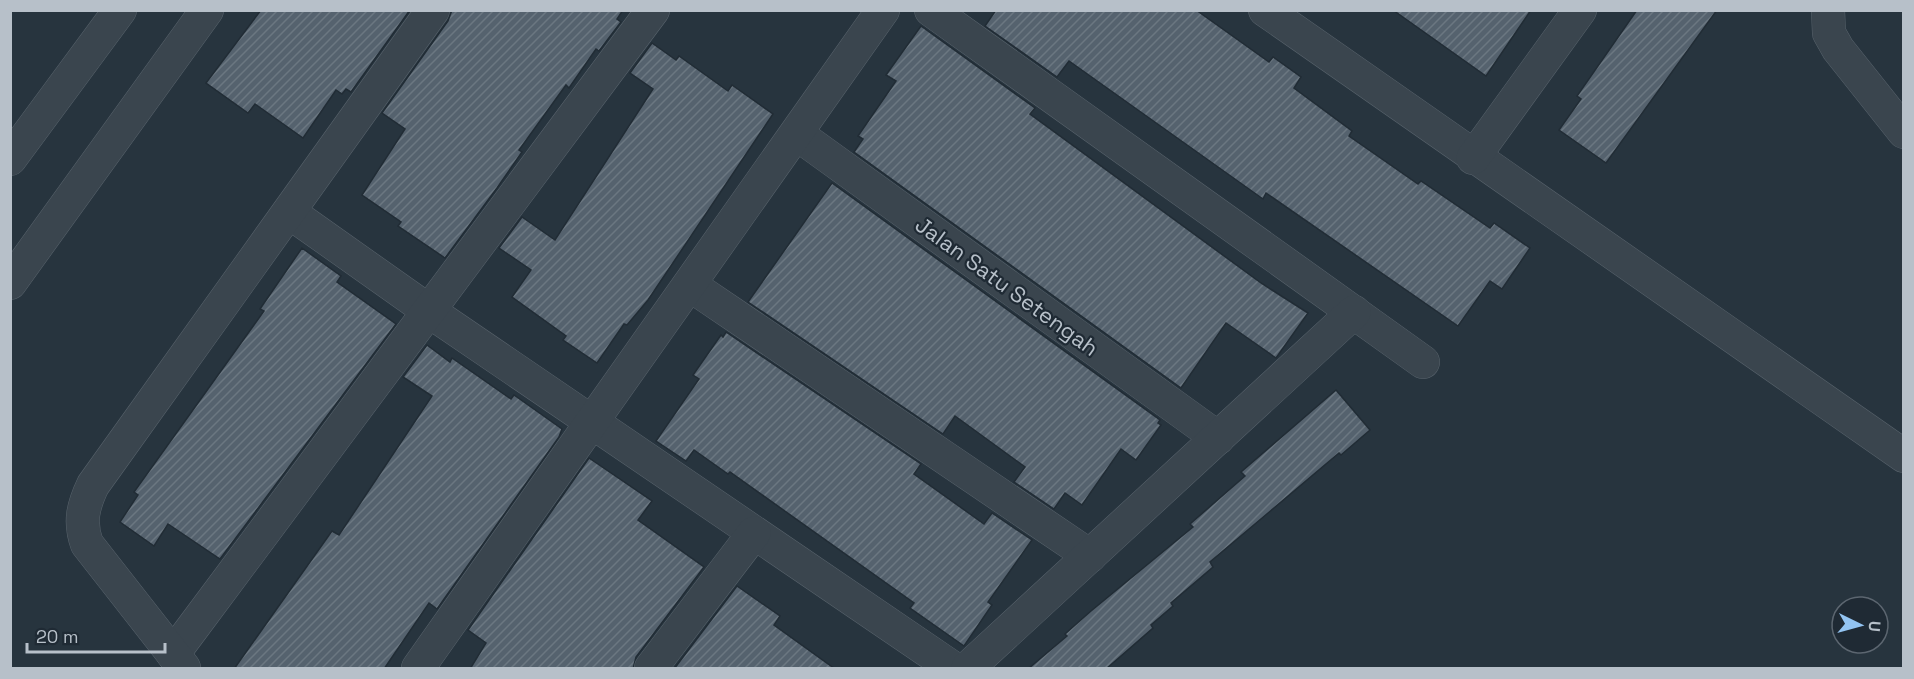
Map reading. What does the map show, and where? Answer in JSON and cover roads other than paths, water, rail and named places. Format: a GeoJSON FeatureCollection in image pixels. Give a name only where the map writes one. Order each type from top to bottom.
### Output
{"type":"FeatureCollection","features":[{"type":"Feature","properties":{"kind":"street"},"geometry":{"type":"LineString","coordinates":[[10,159],[120,10]]}},
{"type":"Feature","properties":{"kind":"street"},"geometry":{"type":"LineString","coordinates":[[10,283],[207,10]]}},
{"type":"Feature","properties":{"kind":"street"},"geometry":{"type":"LineString","coordinates":[[433,10],[93,485],[86,501],[82,531],[87,544],[179,662],[429,311],[653,10]]}},
{"type":"Feature","properties":{"kind":"street"},"geometry":{"type":"LineString","coordinates":[[418,669],[884,10]]}},
{"type":"Feature","properties":{"kind":"street"},"geometry":{"type":"LineString","coordinates":[[931,10],[1423,362]]}},
{"type":"Feature","properties":{"kind":"street"},"geometry":{"type":"LineString","coordinates":[[1265,10],[1473,158],[1904,456]]}},
{"type":"Feature","properties":{"kind":"street"},"geometry":{"type":"LineString","coordinates":[[1473,158],[1580,10]]}},
{"type":"Feature","properties":{"kind":"street"},"geometry":{"type":"LineString","coordinates":[[1828,10],[1829,33],[1838,49],[1904,132]]}},
{"type":"Feature","properties":{"kind":"street","name":"Jalan Satu Setengah"},"geometry":{"type":"LineString","coordinates":[[797,134],[1218,438]]}},
{"type":"Feature","properties":{"kind":"street"},"geometry":{"type":"LineString","coordinates":[[289,212],[429,311],[953,669]]}},
{"type":"Feature","properties":{"kind":"street"},"geometry":{"type":"LineString","coordinates":[[690,285],[1090,556]]}},
{"type":"Feature","properties":{"kind":"street"},"geometry":{"type":"LineString","coordinates":[[968,669],[1354,312]]}},
{"type":"Feature","properties":{"kind":"street"},"geometry":{"type":"LineString","coordinates":[[651,669],[754,533]]}}]}
